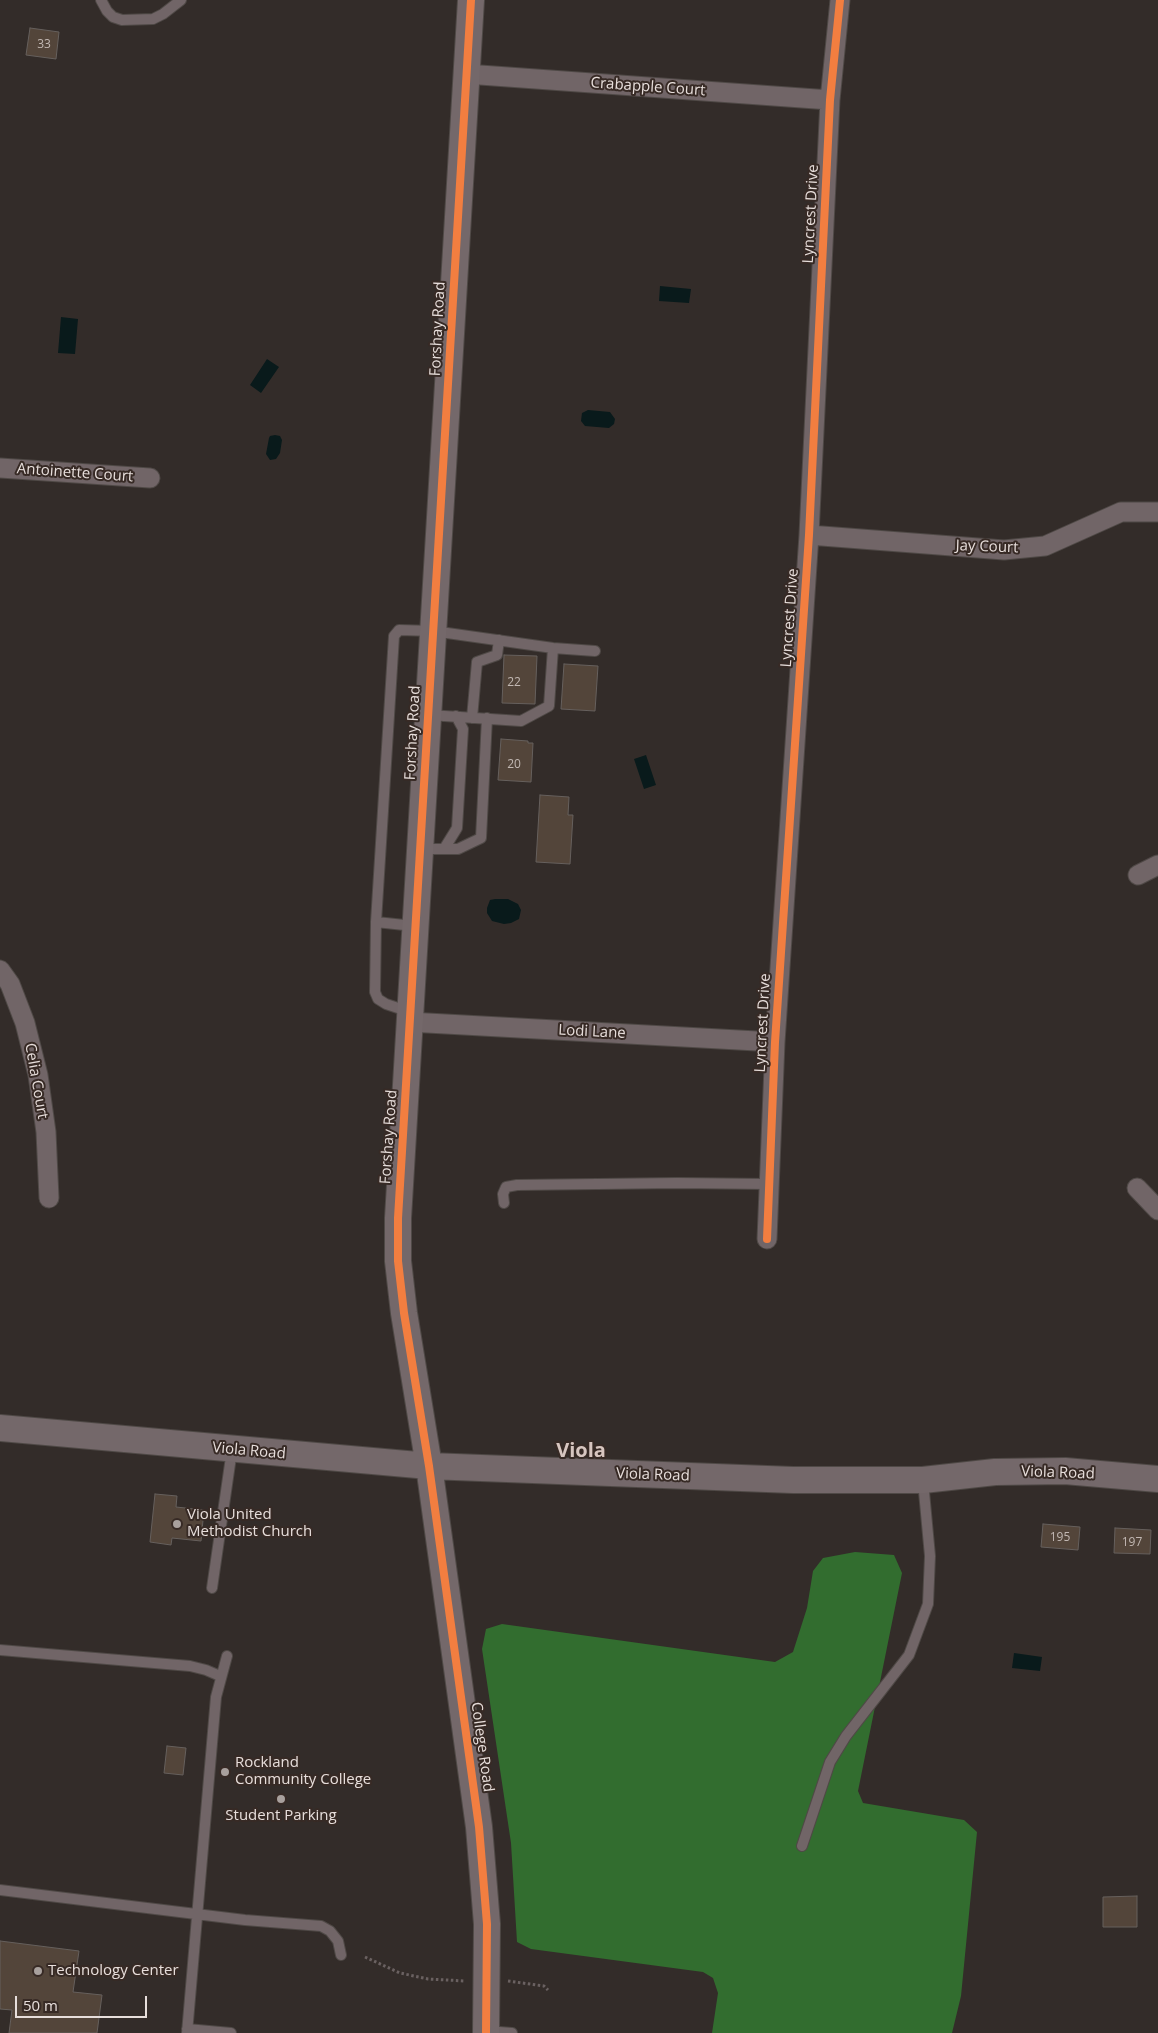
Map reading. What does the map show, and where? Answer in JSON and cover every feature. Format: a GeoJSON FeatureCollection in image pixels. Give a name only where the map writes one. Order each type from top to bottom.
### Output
{"type":"FeatureCollection","features":[{"type":"Feature","properties":{"kind":"street","name":"Forshay Road"},"geometry":{"type":"LineString","coordinates":[[429,1466],[404,1313],[398,1261],[399,1181],[415,926],[432,849],[428,714],[471,0]]}},
{"type":"Feature","properties":{"kind":"street","name":"Lyncrest Drive"},"geometry":{"type":"LineString","coordinates":[[767,1238],[775,1042],[809,535],[830,100],[840,0]]}},
{"type":"Feature","properties":{"kind":"street","name":"Crabapple Court"},"geometry":{"type":"LineString","coordinates":[[466,74],[830,100]]}},
{"type":"Feature","properties":{"kind":"street","name":"Antoinette Court"},"geometry":{"type":"LineString","coordinates":[[0,468],[150,478]]}},
{"type":"Feature","properties":{"kind":"street","name":"Jay Court"},"geometry":{"type":"LineString","coordinates":[[809,535],[1004,550],[1045,546],[1121,512],[1158,512]]}},
{"type":"Feature","properties":{"kind":"street"},"geometry":{"type":"LineString","coordinates":[[1138,875],[1158,865]]}},
{"type":"Feature","properties":{"kind":"street","name":"Celia Court"},"geometry":{"type":"LineString","coordinates":[[0,970],[10,984],[25,1023],[38,1075],[46,1132],[49,1198]]}},
{"type":"Feature","properties":{"kind":"street","name":"Lodi Lane"},"geometry":{"type":"LineString","coordinates":[[410,1017],[775,1042]]}},
{"type":"Feature","properties":{"kind":"street"},"geometry":{"type":"LineString","coordinates":[[1137,1188],[1158,1210]]}},
{"type":"Feature","properties":{"kind":"street","name":"Viola Road"},"geometry":{"type":"LineString","coordinates":[[0,1428],[429,1466],[793,1480],[923,1480],[995,1472],[1055,1471],[1158,1479]]}},
{"type":"Feature","properties":{"kind":"street","name":"College Road"},"geometry":{"type":"LineString","coordinates":[[429,1466],[479,1827],[487,1924],[488,1980],[486,2032]]}},
{"type":"Feature","properties":{"kind":"lane"},"geometry":{"type":"LineString","coordinates":[[101,0],[107,12],[113,17],[122,20],[152,19],[163,14],[181,0]]}},
{"type":"Feature","properties":{"kind":"lane"},"geometry":{"type":"LineString","coordinates":[[410,1017],[378,999],[375,992],[376,922],[394,636],[399,630],[433,631],[553,648],[595,651]]}},
{"type":"Feature","properties":{"kind":"lane"},"geometry":{"type":"LineString","coordinates":[[472,718],[477,662],[497,655],[499,640]]}},
{"type":"Feature","properties":{"kind":"lane"},"geometry":{"type":"LineString","coordinates":[[428,714],[521,721],[549,706],[553,648]]}},
{"type":"Feature","properties":{"kind":"lane"},"geometry":{"type":"LineString","coordinates":[[432,849],[456,828],[462,729],[456,716]]}},
{"type":"Feature","properties":{"kind":"lane"},"geometry":{"type":"LineString","coordinates":[[432,849],[458,849],[481,838],[487,718]]}},
{"type":"Feature","properties":{"kind":"lane"},"geometry":{"type":"LineString","coordinates":[[376,922],[415,926]]}},
{"type":"Feature","properties":{"kind":"lane"},"geometry":{"type":"LineString","coordinates":[[504,1203],[503,1194],[506,1187],[517,1185],[677,1182],[769,1184]]}},
{"type":"Feature","properties":{"kind":"lane"},"geometry":{"type":"LineString","coordinates":[[212,1588],[232,1449]]}},
{"type":"Feature","properties":{"kind":"lane"},"geometry":{"type":"LineString","coordinates":[[802,1846],[830,1762],[846,1736],[909,1655],[928,1604],[930,1556],[923,1480]]}},
{"type":"Feature","properties":{"kind":"lane"},"geometry":{"type":"LineString","coordinates":[[0,1650],[190,1666],[220,1676]]}},
{"type":"Feature","properties":{"kind":"lane"},"geometry":{"type":"LineString","coordinates":[[227,1656],[220,1676],[216,1697],[187,2031],[231,2033]]}},
{"type":"Feature","properties":{"kind":"lane"},"geometry":{"type":"LineString","coordinates":[[0,1890],[245,1920],[321,1926],[330,1931],[338,1941],[341,1955]]}},
{"type":"Feature","properties":{"kind":"lane"},"geometry":{"type":"LineString","coordinates":[[486,2032],[512,2033]]}},
{"type":"Feature","properties":{"kind":"path"},"geometry":{"type":"LineString","coordinates":[[365,1957],[400,1973],[428,1979],[488,1980],[544,1986],[548,1990]]}},
{"type":"Feature","properties":{"kind":"green space"},"geometry":{"type":"Polygon","coordinates":[[[855,1552],[894,1555],[902,1573],[858,1791],[863,1803],[964,1820],[977,1832],[961,1996],[952,2033],[712,2033],[718,1993],[713,1978],[703,1972],[531,1949],[517,1942],[511,1843],[482,1649],[486,1629],[502,1624],[775,1662],[793,1652],[807,1608],[813,1571],[823,1558],[855,1552]]]}},
{"type":"Feature","properties":{"kind":"shaded area"},"geometry":{"type":"Polygon","coordinates":[[[660,286],[691,289],[689,303],[659,301],[660,286]]]}},
{"type":"Feature","properties":{"kind":"shaded area"},"geometry":{"type":"Polygon","coordinates":[[[61,317],[78,319],[75,354],[58,353],[61,317]]]}},
{"type":"Feature","properties":{"kind":"shaded area"},"geometry":{"type":"Polygon","coordinates":[[[267,359],[279,367],[261,393],[250,385],[267,359]]]}},
{"type":"Feature","properties":{"kind":"shaded area"},"geometry":{"type":"Polygon","coordinates":[[[588,410],[610,412],[615,419],[614,424],[609,428],[585,426],[581,421],[582,413],[588,410]]]}},
{"type":"Feature","properties":{"kind":"shaded area"},"geometry":{"type":"Polygon","coordinates":[[[275,435],[280,436],[282,440],[280,453],[276,459],[270,460],[266,454],[269,438],[275,435]]]}},
{"type":"Feature","properties":{"kind":"shaded area"},"geometry":{"type":"Polygon","coordinates":[[[646,755],[656,785],[644,789],[634,759],[646,755]]]}},
{"type":"Feature","properties":{"kind":"shaded area"},"geometry":{"type":"Polygon","coordinates":[[[508,899],[518,904],[521,910],[519,919],[504,924],[492,921],[487,913],[487,908],[490,900],[508,899]]]}},
{"type":"Feature","properties":{"kind":"shaded area"},"geometry":{"type":"Polygon","coordinates":[[[1014,1653],[1042,1657],[1040,1671],[1012,1668],[1014,1653]]]}},
{"type":"Feature","properties":{"kind":"building"},"geometry":{"type":"Polygon","coordinates":[[[30,28],[59,32],[56,59],[26,55],[30,28]]]}},
{"type":"Feature","properties":{"kind":"building"},"geometry":{"type":"Polygon","coordinates":[[[504,655],[537,656],[535,704],[502,703],[504,655]]]}},
{"type":"Feature","properties":{"kind":"building"},"geometry":{"type":"Polygon","coordinates":[[[564,664],[598,666],[595,711],[561,709],[564,664]]]}},
{"type":"Feature","properties":{"kind":"building"},"geometry":{"type":"Polygon","coordinates":[[[501,739],[533,743],[531,782],[498,780],[501,739]]]}},
{"type":"Feature","properties":{"kind":"building"},"geometry":{"type":"Polygon","coordinates":[[[540,795],[569,797],[568,815],[573,815],[570,864],[536,862],[540,795]]]}},
{"type":"Feature","properties":{"kind":"building","name":"Viola United Methodist Church"},"geometry":{"type":"Polygon","coordinates":[[[155,1494],[177,1496],[176,1507],[204,1510],[201,1541],[172,1538],[171,1545],[150,1542],[155,1494]]]}},
{"type":"Feature","properties":{"kind":"building"},"geometry":{"type":"Polygon","coordinates":[[[1043,1524],[1080,1527],[1078,1550],[1041,1547],[1043,1524]]]}},
{"type":"Feature","properties":{"kind":"building"},"geometry":{"type":"Polygon","coordinates":[[[1115,1528],[1151,1530],[1150,1554],[1114,1553],[1115,1528]]]}},
{"type":"Feature","properties":{"kind":"building"},"geometry":{"type":"Polygon","coordinates":[[[167,1746],[186,1748],[183,1775],[164,1773],[167,1746]]]}},
{"type":"Feature","properties":{"kind":"building"},"geometry":{"type":"Polygon","coordinates":[[[1137,1896],[1137,1927],[1103,1927],[1103,1897],[1137,1896]]]}},
{"type":"Feature","properties":{"kind":"building","name":"Technology Center"},"geometry":{"type":"Polygon","coordinates":[[[0,1941],[79,1951],[73,1992],[102,1995],[97,2033],[9,2033],[12,2010],[0,2009],[0,1941]]]}},
{"type":"Feature","properties":{"kind":"cycle path"},"geometry":{"type":"LineString","coordinates":[[471,0],[398,1218],[398,1261],[404,1313],[429,1466],[479,1827],[487,1924],[486,2033]]}},
{"type":"Feature","properties":{"kind":"cycle path"},"geometry":{"type":"LineString","coordinates":[[767,1239],[775,1042],[809,535],[830,100],[840,0]]}},
{"type":"Feature","properties":{"kind":"place","name":"Viola United Methodist Church"},"geometry":{"type":"Point","coordinates":[177,1524]}},
{"type":"Feature","properties":{"kind":"place","name":"Rockland Community College"},"geometry":{"type":"Point","coordinates":[225,1772]}},
{"type":"Feature","properties":{"kind":"place","name":"Student Parking"},"geometry":{"type":"Point","coordinates":[281,1799]}},
{"type":"Feature","properties":{"kind":"place","name":"Technology Center"},"geometry":{"type":"Point","coordinates":[38,1971]}},
{"type":"Feature","properties":{"kind":"district","name":"Viola"},"geometry":{"type":"Point","coordinates":[581,1451]}}]}
